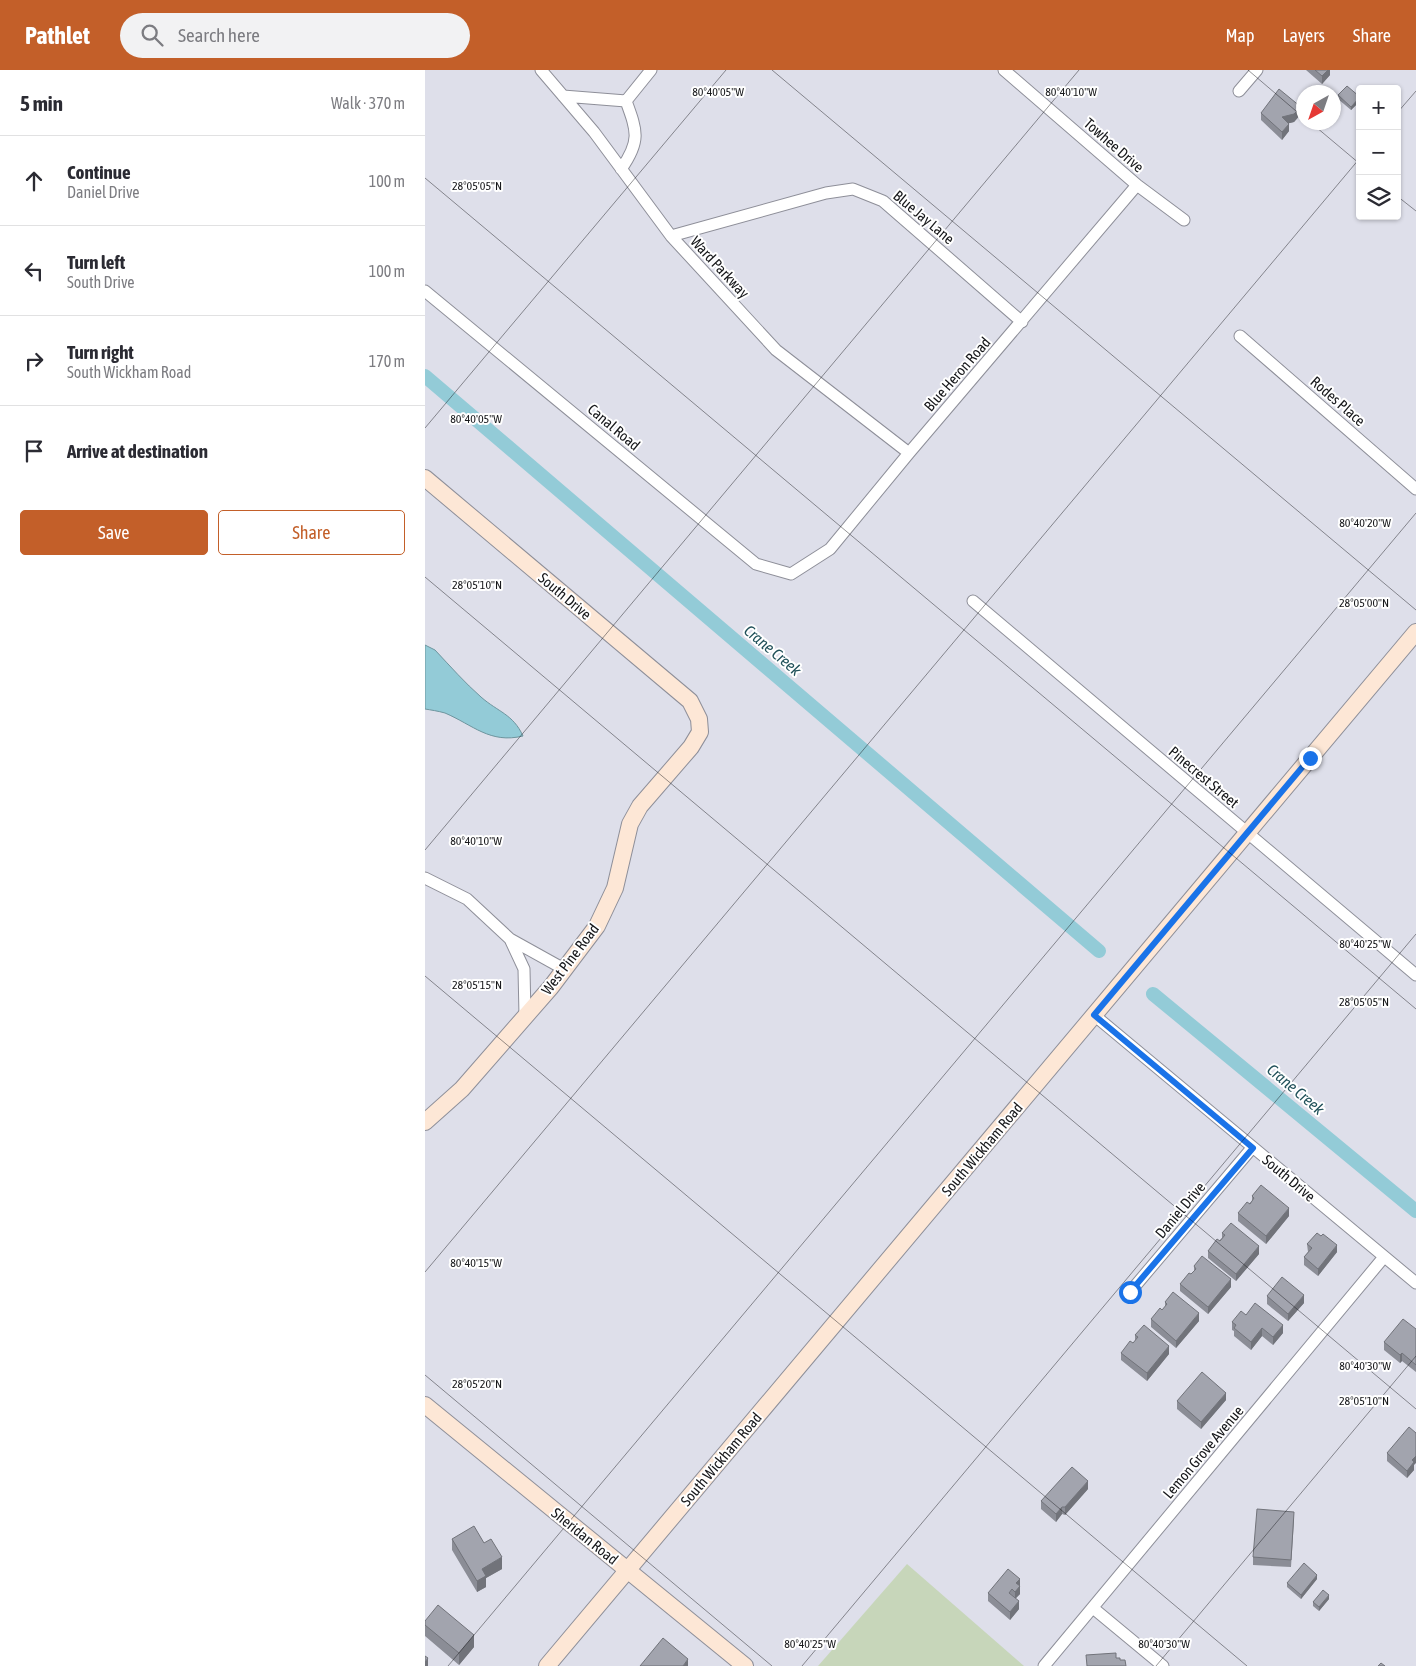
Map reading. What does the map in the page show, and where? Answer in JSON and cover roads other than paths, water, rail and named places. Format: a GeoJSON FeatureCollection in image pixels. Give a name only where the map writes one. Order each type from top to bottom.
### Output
{"type":"FeatureCollection","features":[{"type":"Feature","properties":{"kind":"main road","name":"South Drive"},"geometry":{"type":"LineString","coordinates":[[425,478],[690,701],[699,719]]}},
{"type":"Feature","properties":{"kind":"main road","name":"South Wickham Road"},"geometry":{"type":"LineString","coordinates":[[547,1666],[1416,632]]}},
{"type":"Feature","properties":{"kind":"main road","name":"West Pine Road"},"geometry":{"type":"LineString","coordinates":[[425,1122],[462,1089],[564,969],[597,926],[615,888],[630,824],[640,806],[691,748],[700,732],[699,719]]}},
{"type":"Feature","properties":{"kind":"main road","name":"Sheridan Road"},"geometry":{"type":"LineString","coordinates":[[425,1405],[745,1666]]}},
{"type":"Feature","properties":{"kind":"street","name":"Ward Parkway"},"geometry":{"type":"LineString","coordinates":[[541,70],[594,132],[671,236],[776,350],[909,453]]}},
{"type":"Feature","properties":{"kind":"street"},"geometry":{"type":"LineString","coordinates":[[626,101],[651,70]]}},
{"type":"Feature","properties":{"kind":"street","name":"Towhee Drive"},"geometry":{"type":"LineString","coordinates":[[1004,70],[1137,185],[1184,220]]}},
{"type":"Feature","properties":{"kind":"street"},"geometry":{"type":"LineString","coordinates":[[1239,91],[1257,70]]}},
{"type":"Feature","properties":{"kind":"street"},"geometry":{"type":"LineString","coordinates":[[563,96],[626,101]]}},
{"type":"Feature","properties":{"kind":"street"},"geometry":{"type":"LineString","coordinates":[[621,169],[628,160],[635,143],[634,124],[626,101]]}},
{"type":"Feature","properties":{"kind":"street","name":"Blue Heron Road"},"geometry":{"type":"LineString","coordinates":[[791,574],[830,549],[909,453],[1137,185]]}},
{"type":"Feature","properties":{"kind":"street","name":"Blue Jay Lane"},"geometry":{"type":"LineString","coordinates":[[671,236],[826,193],[853,190],[883,201],[1022,322]]}},
{"type":"Feature","properties":{"kind":"street","name":"Canal Road"},"geometry":{"type":"LineString","coordinates":[[425,290],[756,564],[791,574]]}},
{"type":"Feature","properties":{"kind":"street","name":"Rodes Place"},"geometry":{"type":"LineString","coordinates":[[1240,336],[1416,489]]}},
{"type":"Feature","properties":{"kind":"street","name":"Pinecrest Street"},"geometry":{"type":"LineString","coordinates":[[973,601],[1416,975]]}},
{"type":"Feature","properties":{"kind":"street"},"geometry":{"type":"LineString","coordinates":[[425,878],[467,899],[510,939],[564,969]]}},
{"type":"Feature","properties":{"kind":"street"},"geometry":{"type":"LineString","coordinates":[[510,939],[525,969],[525,1016]]}},
{"type":"Feature","properties":{"kind":"street","name":"South Drive"},"geometry":{"type":"LineString","coordinates":[[1094,1015],[1416,1283]]}},
{"type":"Feature","properties":{"kind":"street","name":"Daniel Drive"},"geometry":{"type":"LineString","coordinates":[[1130,1292],[1253,1148]]}},
{"type":"Feature","properties":{"kind":"street","name":"Lemon Grove Avenue"},"geometry":{"type":"LineString","coordinates":[[1044,1666],[1384,1257]]}},
{"type":"Feature","properties":{"kind":"street"},"geometry":{"type":"LineString","coordinates":[[1093,1608],[1163,1666]]}},
{"type":"Feature","properties":{"kind":"water"},"geometry":{"type":"Polygon","coordinates":[[[425,645],[435,650],[481,697],[510,718],[523,736],[511,738],[491,735],[445,713],[425,709],[425,645]]]}},
{"type":"Feature","properties":{"kind":"waterway","name":"Crane Creek"},"geometry":{"type":"LineString","coordinates":[[425,376],[1099,951]]}},
{"type":"Feature","properties":{"kind":"waterway","name":"Crane Creek"},"geometry":{"type":"LineString","coordinates":[[1153,994],[1416,1211]]}}]}
